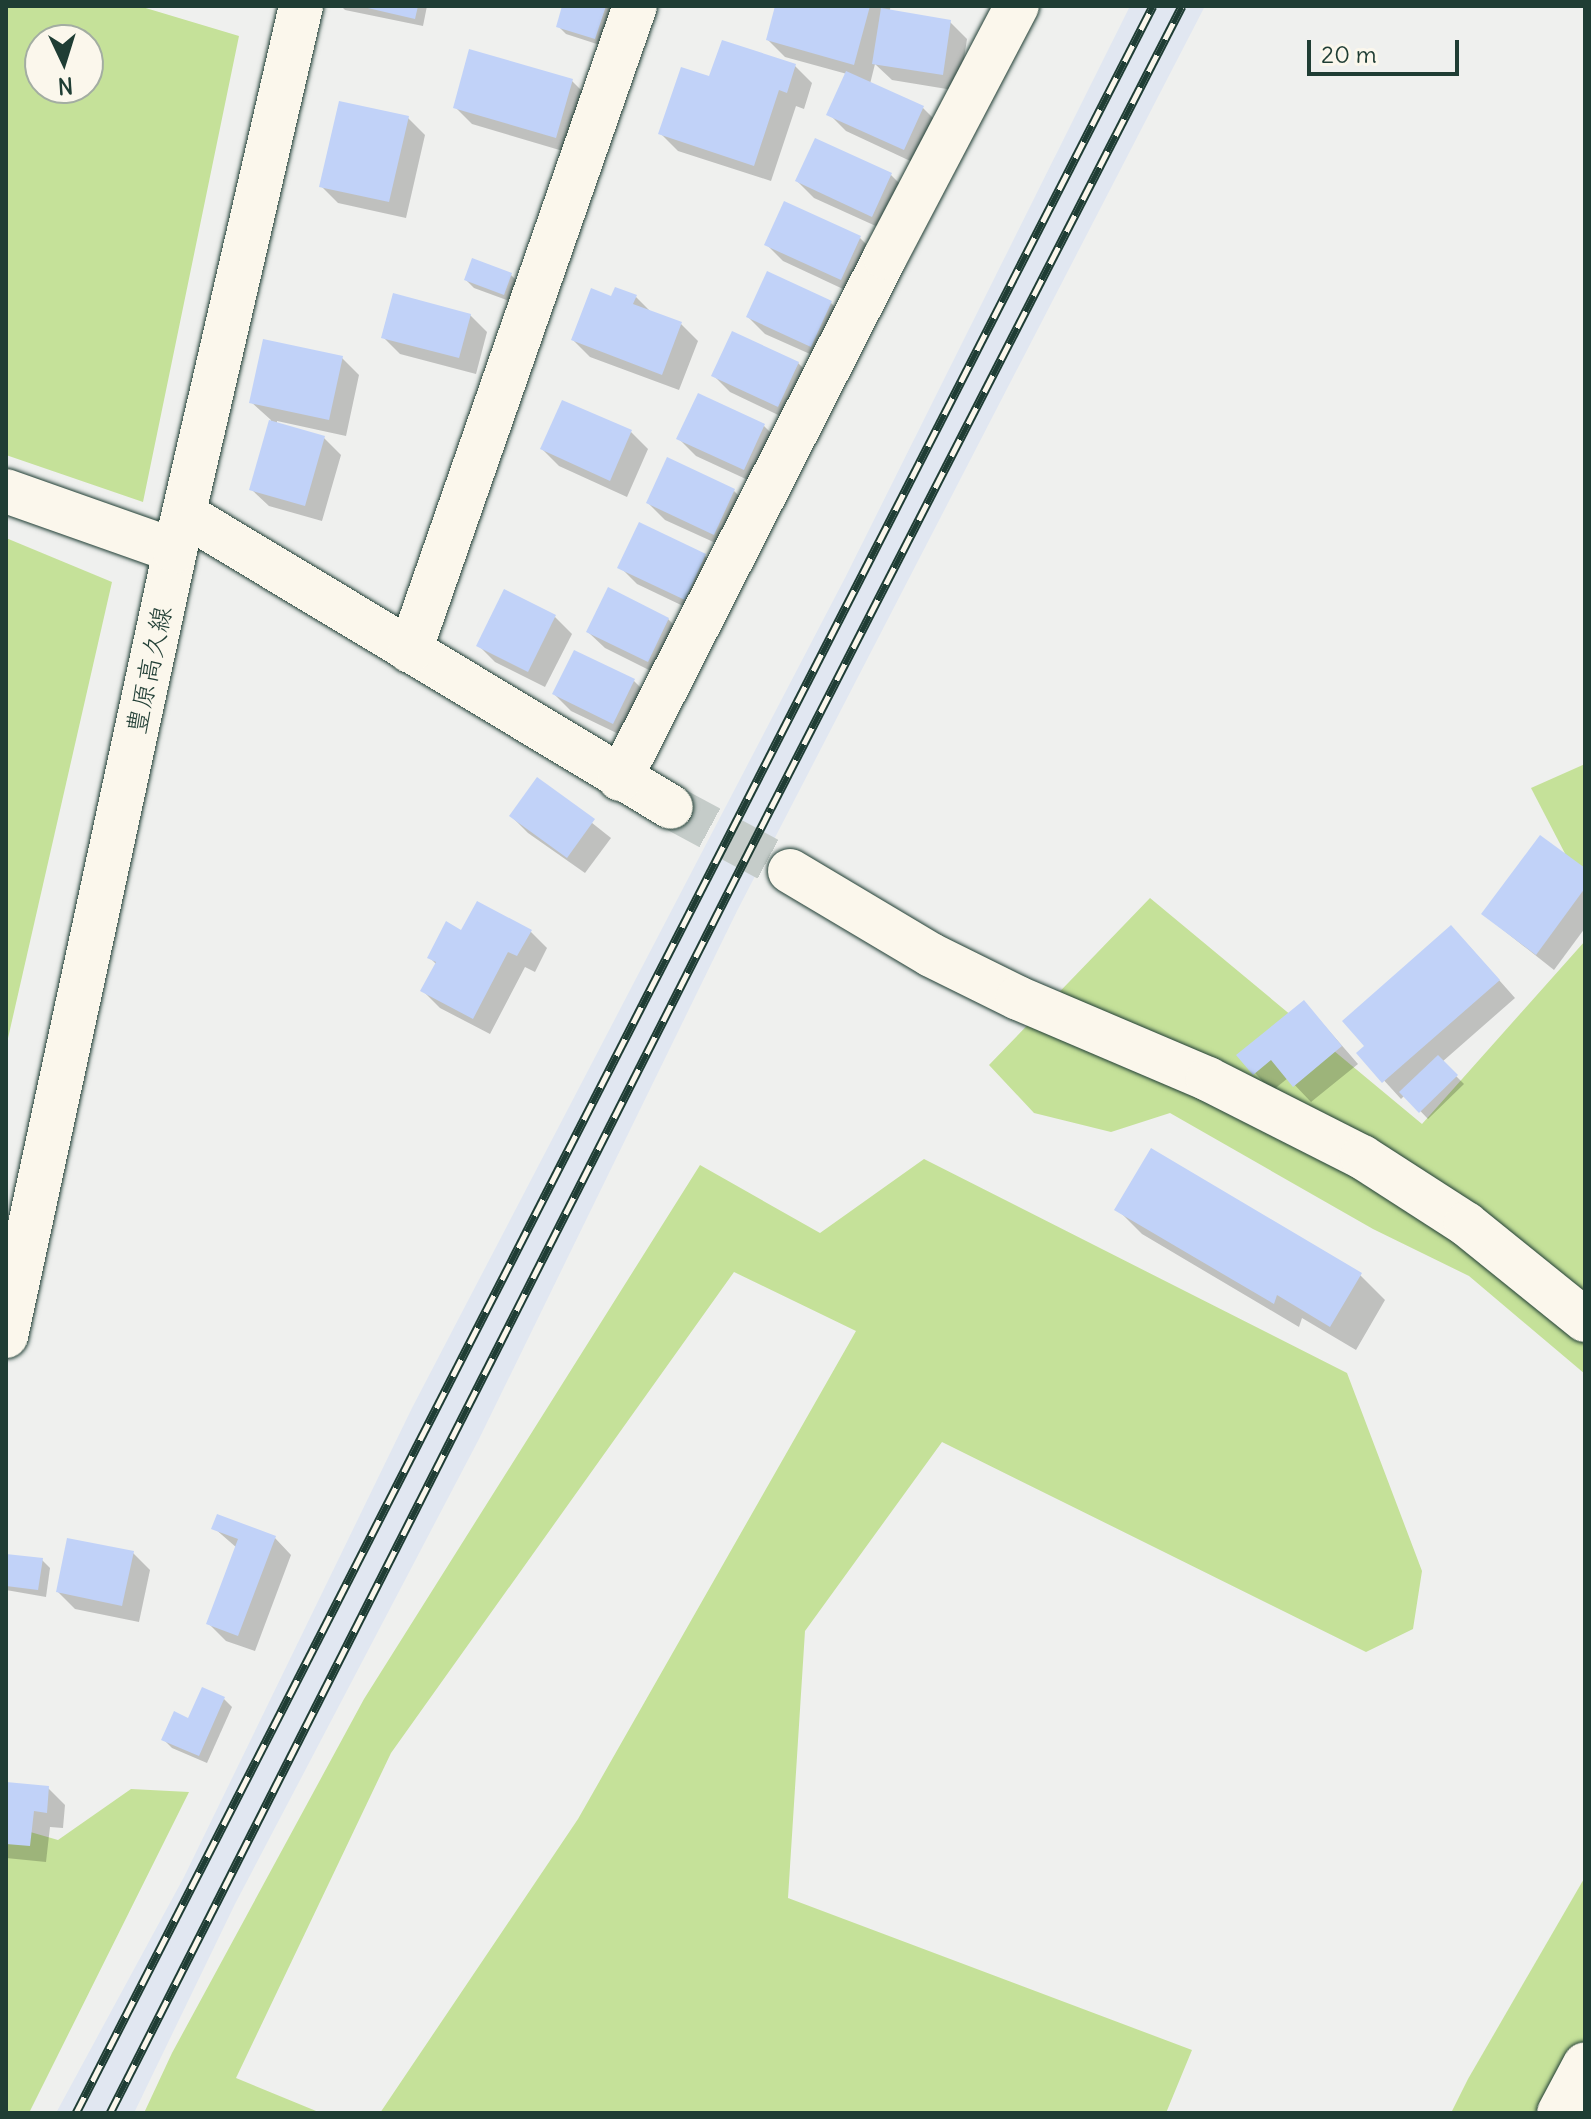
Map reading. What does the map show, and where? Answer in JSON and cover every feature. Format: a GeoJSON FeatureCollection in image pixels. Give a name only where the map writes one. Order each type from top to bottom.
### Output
{"type":"FeatureCollection","features":[{"type":"Feature","properties":{"kind":"street","name":"豊原高久線"},"geometry":{"type":"LineString","coordinates":[[6,1336],[180,533],[301,6]]}},
{"type":"Feature","properties":{"kind":"street"},"geometry":{"type":"LineString","coordinates":[[410,651],[635,6]]}},
{"type":"Feature","properties":{"kind":"street"},"geometry":{"type":"LineString","coordinates":[[620,779],[885,257],[1017,6]]}},
{"type":"Feature","properties":{"kind":"street"},"geometry":{"type":"LineString","coordinates":[[6,491],[180,533],[410,651],[671,807]]}},
{"type":"Feature","properties":{"kind":"street"},"geometry":{"type":"LineString","coordinates":[[790,871],[931,955],[1018,998],[1208,1079],[1362,1157],[1466,1224],[1585,1320]]}},
{"type":"Feature","properties":{"kind":"street"},"geometry":{"type":"LineString","coordinates":[[1559,2113],[1585,2064]]}},
{"type":"Feature","properties":{"kind":"shaded area"},"geometry":{"type":"Polygon","coordinates":[[[1130,6],[1205,6],[737,911],[479,1439],[235,1904],[134,2113],[56,2113],[184,1877],[412,1408],[846,576],[1130,6]]]}},
{"type":"Feature","properties":{"kind":"green space"},"geometry":{"type":"Polygon","coordinates":[[[6,6],[139,6],[239,36],[143,502],[6,455],[6,6]]]}},
{"type":"Feature","properties":{"kind":"green space"},"geometry":{"type":"Polygon","coordinates":[[[6,538],[112,582],[6,1047],[6,538]]]}},
{"type":"Feature","properties":{"kind":"green space"},"geometry":{"type":"Polygon","coordinates":[[[1585,764],[1585,892],[1531,788],[1585,764]]]}},
{"type":"Feature","properties":{"kind":"green space"},"geometry":{"type":"Polygon","coordinates":[[[1150,898],[1422,1124],[1585,941],[1585,1374],[1469,1276],[1373,1229],[1170,1113],[1111,1132],[1034,1113],[989,1065],[1150,898]]]}},
{"type":"Feature","properties":{"kind":"green space"},"geometry":{"type":"Polygon","coordinates":[[[924,1159],[1347,1373],[1422,1571],[1413,1629],[1366,1652],[942,1442],[805,1631],[788,1898],[1192,2050],[1166,2113],[380,2113],[578,1819],[856,1331],[734,1272],[391,1753],[236,2078],[321,2113],[144,2113],[172,2053],[364,1699],[700,1165],[820,1233],[924,1159]]]}},
{"type":"Feature","properties":{"kind":"green space"},"geometry":{"type":"Polygon","coordinates":[[[131,1789],[189,1792],[29,2113],[6,2113],[6,1825],[58,1840],[131,1789]]]}},
{"type":"Feature","properties":{"kind":"green space"},"geometry":{"type":"Polygon","coordinates":[[[1585,1877],[1585,2113],[1451,2113],[1468,2079],[1585,1877]]]}},
{"type":"Feature","properties":{"kind":"building"},"geometry":{"type":"Polygon","coordinates":[[[359,6],[418,6],[415,19],[359,6]]]}},
{"type":"Feature","properties":{"kind":"building"},"geometry":{"type":"Polygon","coordinates":[[[562,6],[606,6],[595,39],[556,27],[562,6]]]}},
{"type":"Feature","properties":{"kind":"building"},"geometry":{"type":"Polygon","coordinates":[[[775,6],[870,6],[854,65],[766,40],[775,6]]]}},
{"type":"Feature","properties":{"kind":"building"},"geometry":{"type":"Polygon","coordinates":[[[881,8],[951,20],[943,75],[872,64],[881,8]]]}},
{"type":"Feature","properties":{"kind":"building"},"geometry":{"type":"Polygon","coordinates":[[[722,40],[796,64],[787,93],[779,90],[754,166],[658,134],[681,67],[709,76],[722,40]]]}},
{"type":"Feature","properties":{"kind":"building"},"geometry":{"type":"Polygon","coordinates":[[[469,49],[573,79],[556,138],[453,108],[469,49]]]}},
{"type":"Feature","properties":{"kind":"building"},"geometry":{"type":"Polygon","coordinates":[[[846,71],[924,106],[904,150],[826,115],[846,71]]]}},
{"type":"Feature","properties":{"kind":"building"},"geometry":{"type":"Polygon","coordinates":[[[339,101],[409,116],[389,202],[319,187],[339,101]]]}},
{"type":"Feature","properties":{"kind":"building"},"geometry":{"type":"Polygon","coordinates":[[[815,138],[892,173],[872,217],[795,181],[815,138]]]}},
{"type":"Feature","properties":{"kind":"building"},"geometry":{"type":"Polygon","coordinates":[[[784,201],[861,236],[841,280],[764,245],[784,201]]]}},
{"type":"Feature","properties":{"kind":"building"},"geometry":{"type":"Polygon","coordinates":[[[472,258],[512,273],[504,295],[464,280],[472,258]]]}},
{"type":"Feature","properties":{"kind":"building"},"geometry":{"type":"Polygon","coordinates":[[[767,271],[832,301],[811,347],[746,317],[767,271]]]}},
{"type":"Feature","properties":{"kind":"building"},"geometry":{"type":"Polygon","coordinates":[[[615,287],[637,295],[633,304],[682,322],[662,375],[571,340],[591,288],[611,296],[615,287]]]}},
{"type":"Feature","properties":{"kind":"building"},"geometry":{"type":"Polygon","coordinates":[[[393,293],[471,314],[459,358],[381,338],[393,293]]]}},
{"type":"Feature","properties":{"kind":"building"},"geometry":{"type":"Polygon","coordinates":[[[732,331],[799,362],[778,407],[711,376],[732,331]]]}},
{"type":"Feature","properties":{"kind":"building"},"geometry":{"type":"Polygon","coordinates":[[[263,339],[343,356],[329,420],[249,403],[263,339]]]}},
{"type":"Feature","properties":{"kind":"building"},"geometry":{"type":"Polygon","coordinates":[[[698,393],[765,424],[744,470],[676,439],[698,393]]]}},
{"type":"Feature","properties":{"kind":"building"},"geometry":{"type":"Polygon","coordinates":[[[562,400],[632,430],[610,481],[540,449],[562,400]]]}},
{"type":"Feature","properties":{"kind":"building"},"geometry":{"type":"Polygon","coordinates":[[[269,420],[325,436],[305,506],[249,490],[269,420]]]}},
{"type":"Feature","properties":{"kind":"building"},"geometry":{"type":"Polygon","coordinates":[[[667,457],[735,489],[714,535],[646,503],[667,457]]]}},
{"type":"Feature","properties":{"kind":"building"},"geometry":{"type":"Polygon","coordinates":[[[639,522],[706,554],[685,600],[617,568],[639,522]]]}},
{"type":"Feature","properties":{"kind":"building"},"geometry":{"type":"Polygon","coordinates":[[[608,587],[669,618],[648,662],[586,632],[608,587]]]}},
{"type":"Feature","properties":{"kind":"building"},"geometry":{"type":"Polygon","coordinates":[[[504,589],[556,615],[528,672],[476,646],[504,589]]]}},
{"type":"Feature","properties":{"kind":"building"},"geometry":{"type":"Polygon","coordinates":[[[574,650],[635,679],[613,724],[552,694],[574,650]]]}},
{"type":"Feature","properties":{"kind":"building"},"geometry":{"type":"Polygon","coordinates":[[[537,777],[595,819],[567,858],[509,816],[537,777]]]}},
{"type":"Feature","properties":{"kind":"building"},"geometry":{"type":"Polygon","coordinates":[[[1540,835],[1585,868],[1585,888],[1536,955],[1481,914],[1540,835]]]}},
{"type":"Feature","properties":{"kind":"building"},"geometry":{"type":"Polygon","coordinates":[[[477,901],[532,930],[517,956],[508,952],[473,1019],[420,991],[436,962],[427,958],[446,921],[461,930],[477,901]]]}},
{"type":"Feature","properties":{"kind":"building"},"geometry":{"type":"Polygon","coordinates":[[[1451,925],[1500,980],[1382,1083],[1356,1053],[1364,1046],[1342,1021],[1451,925]]]}},
{"type":"Feature","properties":{"kind":"building"},"geometry":{"type":"Polygon","coordinates":[[[1304,1000],[1342,1046],[1293,1087],[1271,1060],[1253,1075],[1236,1055],[1304,1000]]]}},
{"type":"Feature","properties":{"kind":"building"},"geometry":{"type":"Polygon","coordinates":[[[1438,1055],[1458,1075],[1419,1113],[1399,1092],[1438,1055]]]}},
{"type":"Feature","properties":{"kind":"building"},"geometry":{"type":"Polygon","coordinates":[[[1151,1148],[1362,1273],[1330,1327],[1277,1295],[1274,1304],[1114,1210],[1151,1148]]]}},
{"type":"Feature","properties":{"kind":"building"},"geometry":{"type":"Polygon","coordinates":[[[217,1514],[276,1536],[238,1636],[206,1624],[238,1539],[211,1529],[217,1514]]]}},
{"type":"Feature","properties":{"kind":"building"},"geometry":{"type":"Polygon","coordinates":[[[67,1538],[134,1551],[122,1606],[56,1592],[67,1538]]]}},
{"type":"Feature","properties":{"kind":"building"},"geometry":{"type":"Polygon","coordinates":[[[6,1554],[43,1558],[38,1590],[6,1586],[6,1554]]]}},
{"type":"Feature","properties":{"kind":"building"},"geometry":{"type":"Polygon","coordinates":[[[202,1687],[225,1697],[199,1756],[161,1740],[174,1711],[188,1718],[202,1687]]]}},
{"type":"Feature","properties":{"kind":"building"},"geometry":{"type":"Polygon","coordinates":[[[6,1782],[49,1786],[47,1813],[34,1811],[30,1846],[6,1844],[6,1782]]]}},
{"type":"Feature","properties":{"kind":"tunnel"},"geometry":{"type":"LineString","coordinates":[[671,807],[790,871]]}},
{"type":"Feature","properties":{"kind":"railway"},"geometry":{"type":"LineString","coordinates":[[76,2113],[1153,6]]}},
{"type":"Feature","properties":{"kind":"railway"},"geometry":{"type":"LineString","coordinates":[[110,2113],[771,808],[1182,6]]}}]}
